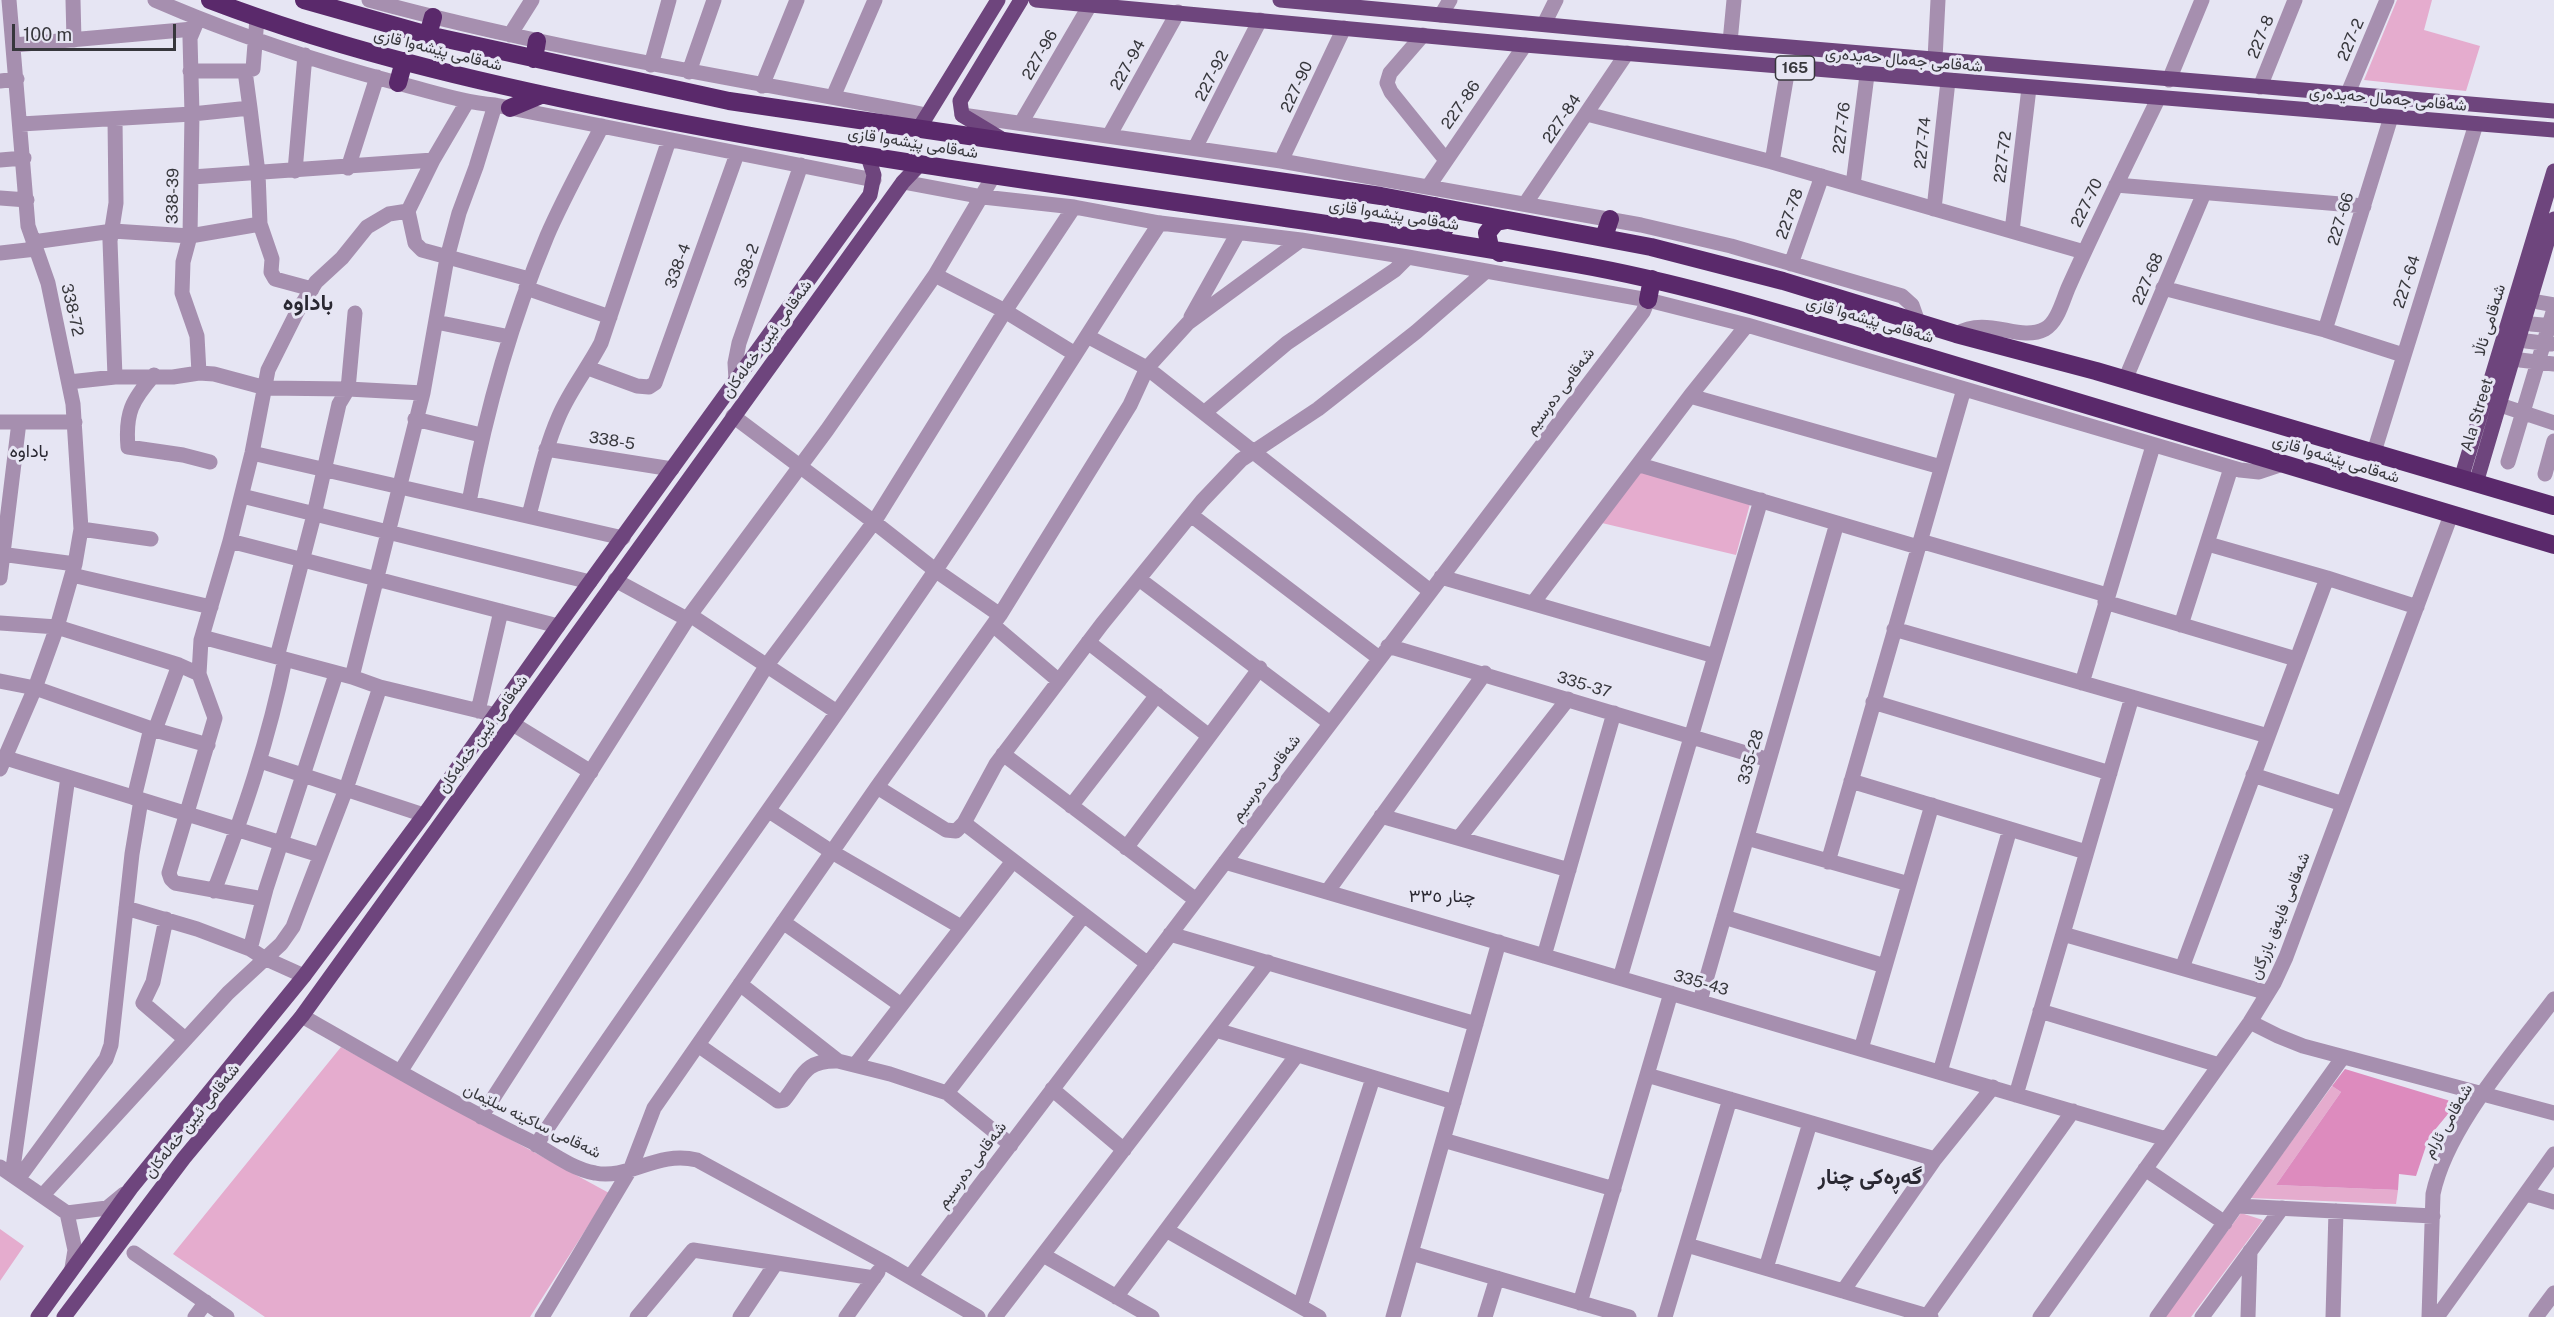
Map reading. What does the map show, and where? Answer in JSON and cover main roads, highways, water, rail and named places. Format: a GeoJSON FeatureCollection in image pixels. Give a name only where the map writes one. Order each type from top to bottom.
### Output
{"type":"FeatureCollection","features":[{"type":"Feature","properties":{"kind":"highway","name":"شەقامی پێشەوا قازی"},"geometry":{"type":"LineString","coordinates":[[210,0],[257,18],[366,52],[542,95],[868,157],[1430,239],[1652,279],[2016,382],[2554,545]]}},
{"type":"Feature","properties":{"kind":"highway","name":"شەقامی پێشەوا قازی"},"geometry":{"type":"LineString","coordinates":[[304,0],[428,35],[535,50],[729,101],[922,122],[1006,140],[1435,206],[1604,237],[1690,256],[2374,452],[2554,506]]}},
{"type":"Feature","properties":{"kind":"highway"},"geometry":{"type":"LineString","coordinates":[[428,35],[433,17]]}},
{"type":"Feature","properties":{"kind":"highway"},"geometry":{"type":"LineString","coordinates":[[398,83],[404,61]]}},
{"type":"Feature","properties":{"kind":"highway"},"geometry":{"type":"LineString","coordinates":[[503,107],[542,95]]}},
{"type":"Feature","properties":{"kind":"highway"},"geometry":{"type":"LineString","coordinates":[[1430,239],[1440,236],[1447,225],[1445,213],[1435,206]]}},
{"type":"Feature","properties":{"kind":"highway"},"geometry":{"type":"LineString","coordinates":[[1604,237],[1610,219]]}},
{"type":"Feature","properties":{"kind":"highway"},"geometry":{"type":"LineString","coordinates":[[1500,253],[1489,245],[1488,231],[1496,222],[1507,220]]}},
{"type":"Feature","properties":{"kind":"highway"},"geometry":{"type":"LineString","coordinates":[[1648,300],[1652,279]]}},
{"type":"Feature","properties":{"kind":"highway"},"geometry":{"type":"LineString","coordinates":[[2016,382],[2027,352]]}},
{"type":"Feature","properties":{"kind":"main road"},"geometry":{"type":"LineString","coordinates":[[1006,140],[962,115],[960,106],[962,96],[1021,0]]}},
{"type":"Feature","properties":{"kind":"main road","name":"شەقامی جەمال حەیدەری"},"geometry":{"type":"LineString","coordinates":[[1036,0],[1866,75],[2554,130]]}},
{"type":"Feature","properties":{"kind":"main road","name":"شەقامی جەمال حەیدەری"},"geometry":{"type":"LineString","coordinates":[[1280,0],[1350,3],[1441,15],[1730,42],[2554,111]]}},
{"type":"Feature","properties":{"kind":"main road"},"geometry":{"type":"LineString","coordinates":[[922,122],[996,3],[1011,16]]}},
{"type":"Feature","properties":{"kind":"main road"},"geometry":{"type":"LineString","coordinates":[[1413,12],[1416,34]]}},
{"type":"Feature","properties":{"kind":"main road"},"geometry":{"type":"LineString","coordinates":[[1990,85],[1992,64]]}},
{"type":"Feature","properties":{"kind":"main road","name":"شەقامی ئیبن خەلەکان"},"geometry":{"type":"LineString","coordinates":[[38,1317],[130,1188],[304,976],[424,815],[870,195],[874,180],[868,157]]}},
{"type":"Feature","properties":{"kind":"main road","name":"شەقامی ئیبن خەلەکان"},"geometry":{"type":"LineString","coordinates":[[66,1314],[184,1158],[302,1016],[903,182],[921,164]]}},
{"type":"Feature","properties":{"kind":"main road","name":"شه‌قامی ئاڵا"},"geometry":{"type":"LineString","coordinates":[[2468,481],[2554,171]]}},
{"type":"Feature","properties":{"kind":"main road","name":"Ala Street"},"geometry":{"type":"LineString","coordinates":[[2468,481],[2554,219]]}},
{"type":"Feature","properties":{"kind":"main road"},"geometry":{"type":"LineString","coordinates":[[543,648],[558,661]]}},
{"type":"Feature","properties":{"kind":"main road"},"geometry":{"type":"LineString","coordinates":[[168,1141],[184,1158]]}},
{"type":"Feature","properties":{"kind":"main road"},"geometry":{"type":"LineString","coordinates":[[51,1299],[66,1314]]}},
{"type":"Feature","properties":{"kind":"district","name":"باداوە"},"geometry":{"type":"Point","coordinates":[308,303]}},
{"type":"Feature","properties":{"kind":"district","name":"باداوە"},"geometry":{"type":"Point","coordinates":[29,451]}},
{"type":"Feature","properties":{"kind":"district","name":"چنار ٣٣٥"},"geometry":{"type":"Point","coordinates":[1442,896]}},
{"type":"Feature","properties":{"kind":"district","name":"گەڕەکی چنار"},"geometry":{"type":"Point","coordinates":[1870,1177]}}]}
